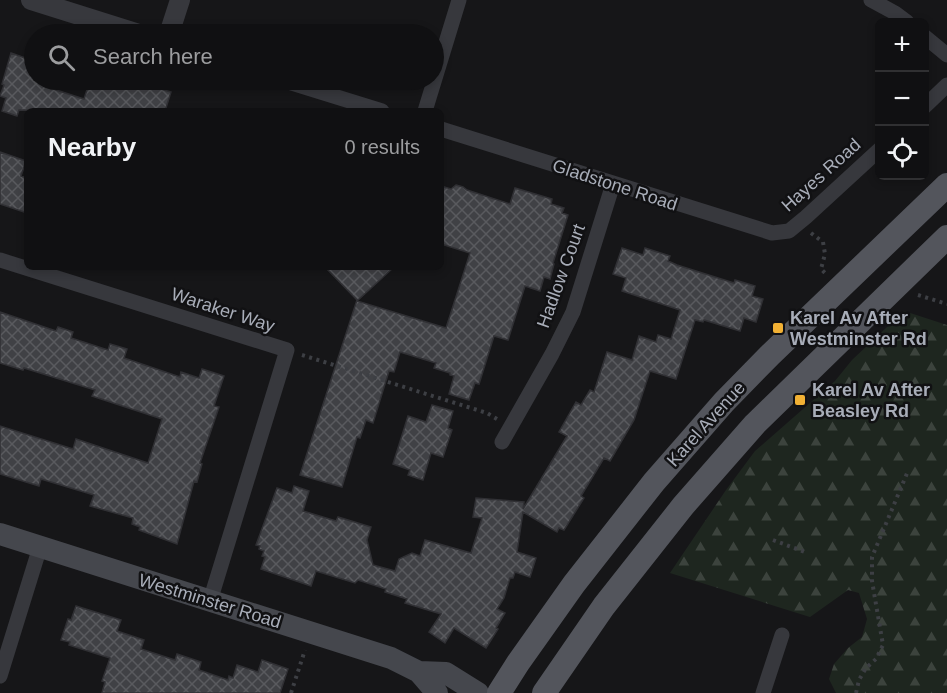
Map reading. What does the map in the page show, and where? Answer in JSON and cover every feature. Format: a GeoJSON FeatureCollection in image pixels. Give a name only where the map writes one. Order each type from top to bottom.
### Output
{"type":"FeatureCollection","features":[{"type":"Feature","properties":{"kind":"main road","name":"Karel Avenue"},"geometry":{"type":"LineString","coordinates":[[500,693],[518,663],[574,584],[654,482],[724,402],[947,185]]}},
{"type":"Feature","properties":{"kind":"main road"},"geometry":{"type":"LineString","coordinates":[[916,215],[947,200]]}},
{"type":"Feature","properties":{"kind":"main road","name":"Karel Avenue"},"geometry":{"type":"LineString","coordinates":[[544,693],[603,606],[712,473],[787,392],[947,237]]}},
{"type":"Feature","properties":{"kind":"main road","name":"Westminster Road"},"geometry":{"type":"LineString","coordinates":[[0,534],[391,658],[419,672],[437,693]]}},
{"type":"Feature","properties":{"kind":"main road","name":"Westminster Road"},"geometry":{"type":"LineString","coordinates":[[419,672],[446,673],[478,693]]}},
{"type":"Feature","properties":{"kind":"street"},"geometry":{"type":"LineString","coordinates":[[31,0],[107,24]]}},
{"type":"Feature","properties":{"kind":"street"},"geometry":{"type":"LineString","coordinates":[[172,24],[180,0]]}},
{"type":"Feature","properties":{"kind":"street"},"geometry":{"type":"LineString","coordinates":[[444,49],[459,0]]}},
{"type":"Feature","properties":{"kind":"street"},"geometry":{"type":"LineString","coordinates":[[871,0],[903,18]]}},
{"type":"Feature","properties":{"kind":"street"},"geometry":{"type":"LineString","coordinates":[[929,40],[947,55]]}},
{"type":"Feature","properties":{"kind":"street"},"geometry":{"type":"LineString","coordinates":[[929,102],[947,86]]}},
{"type":"Feature","properties":{"kind":"street"},"geometry":{"type":"LineString","coordinates":[[314,90],[372,108]]}},
{"type":"Feature","properties":{"kind":"street"},"geometry":{"type":"LineString","coordinates":[[426,108],[431,90]]}},
{"type":"Feature","properties":{"kind":"street","name":"Gladstone Road"},"geometry":{"type":"LineString","coordinates":[[444,130],[749,228],[772,233],[789,231]]}},
{"type":"Feature","properties":{"kind":"street","name":"Hayes Road"},"geometry":{"type":"LineString","coordinates":[[789,231],[875,153]]}},
{"type":"Feature","properties":{"kind":"street","name":"Hadlow Court"},"geometry":{"type":"LineString","coordinates":[[502,442],[573,312],[613,184]]}},
{"type":"Feature","properties":{"kind":"street","name":"Waraker Way"},"geometry":{"type":"LineString","coordinates":[[0,260],[24,268]]}},
{"type":"Feature","properties":{"kind":"street","name":"Waraker Way"},"geometry":{"type":"LineString","coordinates":[[32,270],[286,350],[210,601]]}},
{"type":"Feature","properties":{"kind":"street"},"geometry":{"type":"LineString","coordinates":[[0,676],[40,547]]}},
{"type":"Feature","properties":{"kind":"street"},"geometry":{"type":"LineString","coordinates":[[763,693],[782,635]]}},
{"type":"Feature","properties":{"kind":"path"},"geometry":{"type":"LineString","coordinates":[[810,232],[824,242],[825,254],[821,269]]}},
{"type":"Feature","properties":{"kind":"path"},"geometry":{"type":"LineString","coordinates":[[918,295],[947,304]]}},
{"type":"Feature","properties":{"kind":"path"},"geometry":{"type":"LineString","coordinates":[[286,350],[487,413],[511,426]]}},
{"type":"Feature","properties":{"kind":"path"},"geometry":{"type":"LineString","coordinates":[[856,693],[858,680],[876,659],[882,645],[872,581],[872,557],[908,471]]}},
{"type":"Feature","properties":{"kind":"path"},"geometry":{"type":"LineString","coordinates":[[773,540],[805,552]]}},
{"type":"Feature","properties":{"kind":"path"},"geometry":{"type":"LineString","coordinates":[[291,693],[305,650]]}},
{"type":"Feature","properties":{"kind":"green space"},"geometry":{"type":"Polygon","coordinates":[[[904,311],[947,325],[947,693],[836,693],[829,679],[834,664],[862,637],[867,619],[859,593],[848,590],[810,617],[670,573],[755,451],[835,381],[852,360],[904,311]]]}},
{"type":"Feature","properties":{"kind":"building"},"geometry":{"type":"Polygon","coordinates":[[[11,53],[24,58],[24,90],[56,90],[84,99],[87,90],[164,90],[171,92],[166,108],[24,108],[24,110],[19,110],[17,116],[2,111],[6,98],[0,96],[4,85],[2,84],[11,53]]]}},
{"type":"Feature","properties":{"kind":"building"},"geometry":{"type":"Polygon","coordinates":[[[0,152],[24,160],[21,176],[24,177],[24,212],[0,204],[0,152]]]}},
{"type":"Feature","properties":{"kind":"building"},"geometry":{"type":"Polygon","coordinates":[[[456,185],[510,204],[515,188],[552,199],[551,204],[564,208],[562,213],[568,215],[550,279],[544,277],[540,291],[525,286],[508,340],[494,336],[479,384],[475,383],[469,400],[449,394],[454,376],[434,368],[436,363],[400,352],[394,372],[389,371],[373,423],[366,420],[360,438],[357,437],[342,487],[300,475],[357,300],[328,270],[391,270],[357,301],[446,328],[470,253],[444,245],[444,187],[451,189],[456,185]]]}},
{"type":"Feature","properties":{"kind":"building"},"geometry":{"type":"Polygon","coordinates":[[[622,248],[643,255],[645,248],[670,256],[668,261],[677,265],[734,283],[735,280],[755,286],[752,296],[763,299],[756,322],[744,318],[740,331],[704,320],[703,322],[695,320],[676,379],[650,371],[634,420],[610,461],[604,458],[581,496],[584,498],[564,530],[559,528],[557,532],[523,512],[517,552],[536,558],[530,577],[515,572],[513,578],[510,578],[504,598],[497,609],[505,613],[486,648],[454,628],[445,643],[429,632],[441,614],[405,603],[407,599],[385,592],[386,589],[358,580],[355,583],[316,571],[311,586],[261,569],[265,557],[262,556],[264,551],[256,545],[277,488],[292,493],[294,486],[309,491],[303,511],[336,521],[338,517],[371,527],[367,540],[373,565],[395,571],[399,559],[412,553],[420,556],[425,540],[471,553],[482,518],[473,517],[476,498],[524,502],[523,509],[567,436],[559,432],[576,402],[581,405],[590,390],[594,392],[607,352],[632,360],[639,336],[656,342],[658,335],[671,339],[680,310],[622,291],[626,278],[613,274],[622,248]]]}},
{"type":"Feature","properties":{"kind":"building"},"geometry":{"type":"Polygon","coordinates":[[[0,312],[56,331],[58,327],[73,332],[71,338],[108,350],[110,344],[127,349],[124,358],[180,377],[181,372],[199,378],[202,369],[224,376],[214,406],[219,407],[200,463],[202,464],[197,482],[194,481],[177,544],[139,530],[140,527],[132,524],[133,518],[90,506],[94,495],[41,479],[39,486],[0,474],[0,426],[73,449],[76,439],[148,463],[162,419],[92,396],[95,390],[0,363],[0,312]]]}},
{"type":"Feature","properties":{"kind":"building"},"geometry":{"type":"Polygon","coordinates":[[[432,405],[453,411],[448,428],[452,430],[443,457],[431,453],[423,480],[408,475],[410,470],[393,464],[408,416],[426,422],[432,405]]]}},
{"type":"Feature","properties":{"kind":"building"},"geometry":{"type":"Polygon","coordinates":[[[76,606],[121,620],[117,631],[144,640],[141,649],[175,660],[177,654],[201,662],[199,670],[228,680],[229,676],[233,678],[237,665],[258,672],[262,660],[288,669],[280,693],[102,693],[105,682],[102,681],[110,658],[69,645],[70,642],[61,640],[68,619],[71,620],[76,606]]]}},
{"type":"Feature","properties":{"kind":"place","name":"Karel Av After Westminster Rd"},"geometry":{"type":"Point","coordinates":[778,328]}},
{"type":"Feature","properties":{"kind":"place","name":"Karel Av After Beasley Rd"},"geometry":{"type":"Point","coordinates":[800,400]}}]}
